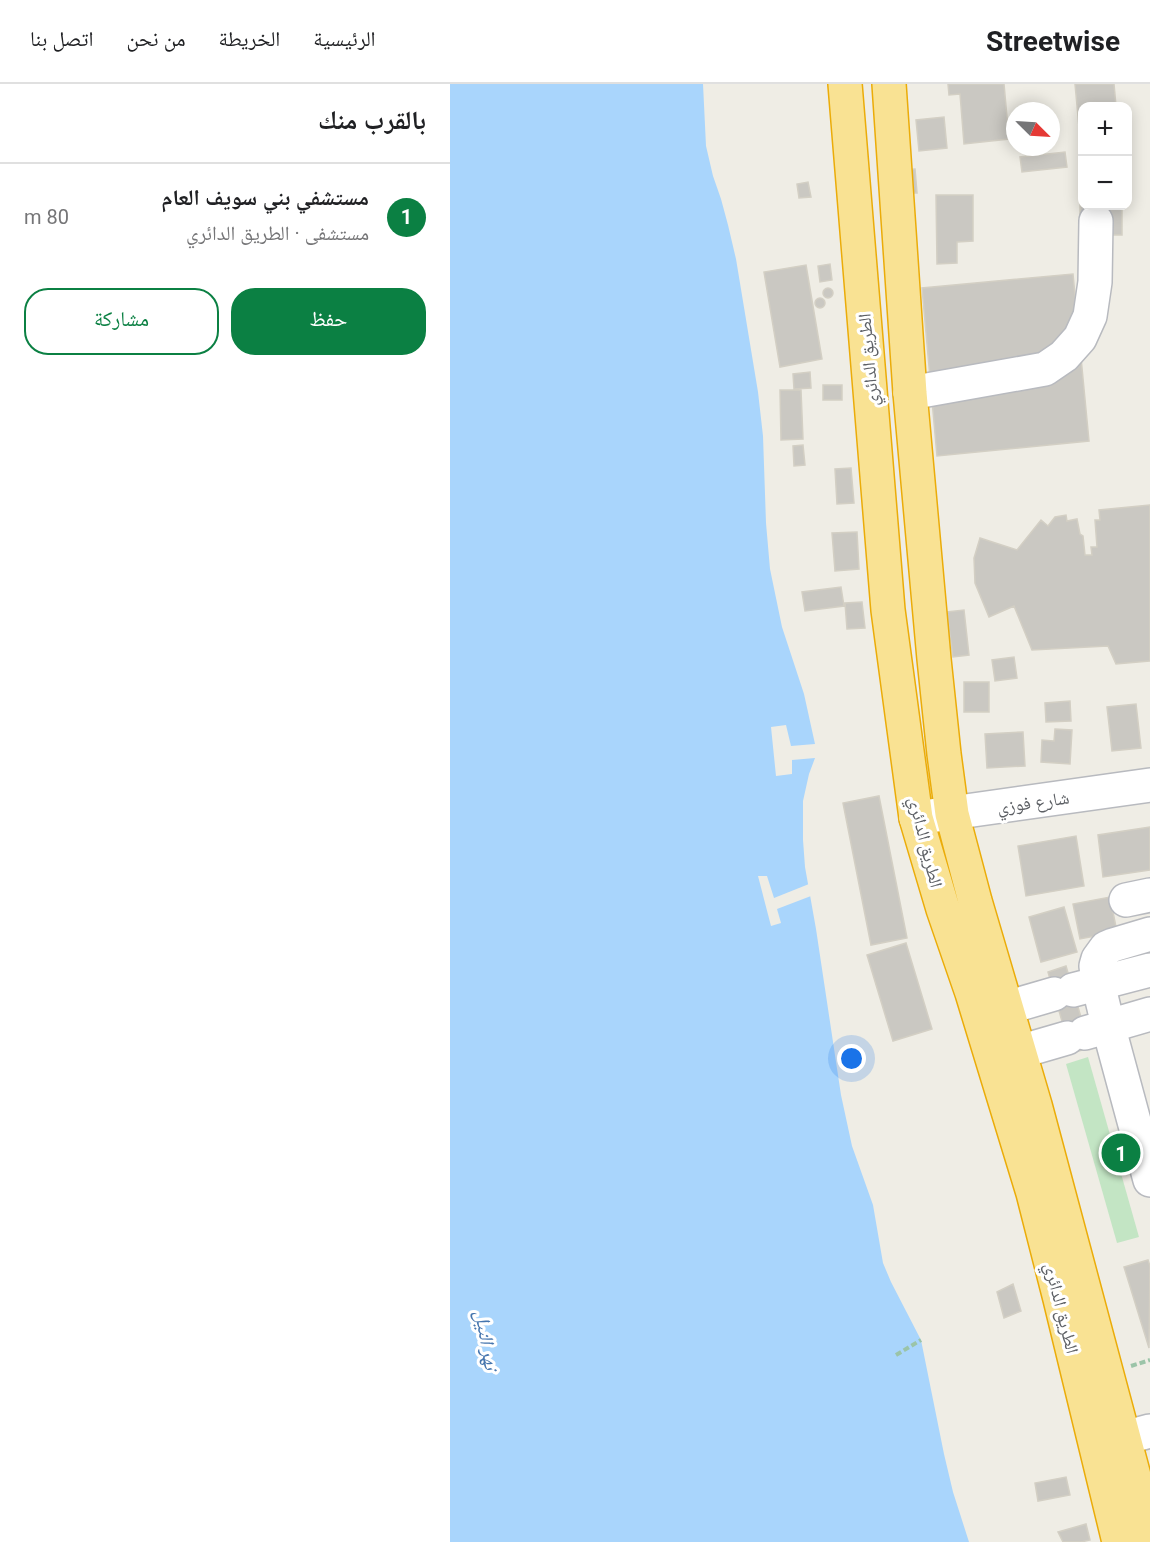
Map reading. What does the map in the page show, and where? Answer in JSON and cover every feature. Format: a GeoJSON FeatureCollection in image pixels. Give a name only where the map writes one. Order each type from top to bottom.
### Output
{"type":"FeatureCollection","features":[{"type":"Feature","properties":{"kind":"highway","name":"الطريق الدائري"},"geometry":{"type":"LineString","coordinates":[[845,84],[888,610],[916,818],[943,909],[976,1003],[1033,1193],[1119,1542]]}},
{"type":"Feature","properties":{"kind":"highway","name":"الطريق الدائري"},"geometry":{"type":"LineString","coordinates":[[889,84],[910,393],[942,743],[952,814],[1038,1116],[1137,1434],[1150,1536]]}},
{"type":"Feature","properties":{"kind":"highway"},"geometry":{"type":"LineString","coordinates":[[888,610],[929,606]]}},
{"type":"Feature","properties":{"kind":"street"},"geometry":{"type":"LineString","coordinates":[[910,393],[1045,369],[1064,356],[1080,338],[1090,316],[1095,282],[1096,221]]}},
{"type":"Feature","properties":{"kind":"street","name":"شارع فوزي"},"geometry":{"type":"LineString","coordinates":[[916,818],[1150,785]]}},
{"type":"Feature","properties":{"kind":"street"},"geometry":{"type":"LineString","coordinates":[[1075,989],[1096,966],[1106,948],[1150,934]]}},
{"type":"Feature","properties":{"kind":"street"},"geometry":{"type":"LineString","coordinates":[[1006,1008],[1150,970]]}},
{"type":"Feature","properties":{"kind":"street"},"geometry":{"type":"LineString","coordinates":[[1075,989],[1087,1032],[1150,1180]]}},
{"type":"Feature","properties":{"kind":"street"},"geometry":{"type":"LineString","coordinates":[[1019,1052],[1150,1014]]}},
{"type":"Feature","properties":{"kind":"path"},"geometry":{"type":"LineString","coordinates":[[896,1355],[921,1340]]}},
{"type":"Feature","properties":{"kind":"green space"},"geometry":{"type":"Polygon","coordinates":[[[1088,1057],[1139,1237],[1117,1243],[1066,1064],[1088,1057]]]}},
{"type":"Feature","properties":{"kind":"water","name":"نهر النيل"},"geometry":{"type":"Polygon","coordinates":[[[450,84],[703,84],[706,146],[736,259],[758,392],[763,436],[770,569],[782,627],[804,694],[815,744],[815,758],[803,801],[805,867],[841,1095],[852,1146],[873,1205],[883,1263],[921,1340],[953,1492],[969,1542],[450,1542],[450,84]]]}},
{"type":"Feature","properties":{"kind":"pier"},"geometry":{"type":"Polygon","coordinates":[[[786,725],[791,746],[815,744],[815,758],[792,760],[792,774],[776,776],[771,727],[786,725]]]}},
{"type":"Feature","properties":{"kind":"pier"},"geometry":{"type":"Polygon","coordinates":[[[758,876],[767,876],[774,898],[809,884],[811,896],[777,909],[781,923],[771,926],[758,876]]]}},
{"type":"Feature","properties":{"kind":"building"},"geometry":{"type":"Polygon","coordinates":[[[948,84],[1004,84],[1006,139],[964,144],[960,94],[949,95],[948,84]]]}},
{"type":"Feature","properties":{"kind":"building"},"geometry":{"type":"Polygon","coordinates":[[[1075,84],[1114,84],[1116,102],[1078,102],[1078,116],[1075,84]]]}},
{"type":"Feature","properties":{"kind":"building"},"geometry":{"type":"Polygon","coordinates":[[[944,117],[947,148],[919,151],[916,120],[944,117]]]}},
{"type":"Feature","properties":{"kind":"building"},"geometry":{"type":"Polygon","coordinates":[[[1065,152],[1067,167],[1022,172],[1020,157],[1060,156],[1060,153],[1065,152]]]}},
{"type":"Feature","properties":{"kind":"building"},"geometry":{"type":"Polygon","coordinates":[[[915,169],[917,193],[904,193],[903,170],[915,169]]]}},
{"type":"Feature","properties":{"kind":"building"},"geometry":{"type":"Polygon","coordinates":[[[808,182],[811,197],[799,198],[797,184],[808,182]]]}},
{"type":"Feature","properties":{"kind":"building"},"geometry":{"type":"Polygon","coordinates":[[[936,195],[973,195],[973,241],[957,242],[957,263],[937,264],[936,195]]]}},
{"type":"Feature","properties":{"kind":"building"},"geometry":{"type":"Polygon","coordinates":[[[1080,210],[1122,210],[1122,235],[1080,235],[1080,210]]]}},
{"type":"Feature","properties":{"kind":"building"},"geometry":{"type":"Polygon","coordinates":[[[830,264],[832,280],[820,282],[818,266],[830,264]]]}},
{"type":"Feature","properties":{"kind":"building"},"geometry":{"type":"Polygon","coordinates":[[[806,265],[822,359],[780,367],[764,272],[806,265]]]}},
{"type":"Feature","properties":{"kind":"building"},"geometry":{"type":"Polygon","coordinates":[[[1073,274],[1089,441],[937,456],[922,288],[1073,274]]]}},
{"type":"Feature","properties":{"kind":"building"},"geometry":{"type":"Polygon","coordinates":[[[828,288],[832,289],[832,297],[828,298],[824,297],[823,293],[824,289],[828,288]]]}},
{"type":"Feature","properties":{"kind":"building"},"geometry":{"type":"Polygon","coordinates":[[[820,298],[825,303],[820,308],[815,303],[820,298]]]}},
{"type":"Feature","properties":{"kind":"building"},"geometry":{"type":"Polygon","coordinates":[[[810,372],[811,388],[794,389],[793,374],[810,372]]]}},
{"type":"Feature","properties":{"kind":"building"},"geometry":{"type":"Polygon","coordinates":[[[823,385],[842,385],[842,400],[823,400],[823,385]]]}},
{"type":"Feature","properties":{"kind":"building"},"geometry":{"type":"Polygon","coordinates":[[[780,390],[801,390],[803,439],[781,440],[780,390]]]}},
{"type":"Feature","properties":{"kind":"building"},"geometry":{"type":"Polygon","coordinates":[[[803,445],[805,465],[794,466],[793,446],[803,445]]]}},
{"type":"Feature","properties":{"kind":"building"},"geometry":{"type":"Polygon","coordinates":[[[851,468],[854,503],[837,504],[835,469],[851,468]]]}},
{"type":"Feature","properties":{"kind":"building"},"geometry":{"type":"Polygon","coordinates":[[[1150,505],[1150,661],[1116,664],[1108,646],[1032,650],[1014,606],[989,617],[975,583],[974,558],[980,538],[1017,550],[1041,520],[1048,526],[1055,517],[1066,515],[1067,521],[1077,519],[1080,534],[1083,536],[1085,555],[1092,555],[1091,547],[1097,547],[1095,520],[1100,520],[1099,510],[1150,505]]]}},
{"type":"Feature","properties":{"kind":"building"},"geometry":{"type":"Polygon","coordinates":[[[857,532],[859,569],[835,571],[832,533],[857,532]]]}},
{"type":"Feature","properties":{"kind":"building"},"geometry":{"type":"Polygon","coordinates":[[[841,587],[844,606],[805,611],[802,592],[841,587]]]}},
{"type":"Feature","properties":{"kind":"building"},"geometry":{"type":"Polygon","coordinates":[[[862,602],[865,628],[847,629],[845,603],[862,602]]]}},
{"type":"Feature","properties":{"kind":"building"},"geometry":{"type":"Polygon","coordinates":[[[964,610],[969,655],[953,657],[947,612],[964,610]]]}},
{"type":"Feature","properties":{"kind":"building"},"geometry":{"type":"Polygon","coordinates":[[[1014,657],[1017,678],[995,681],[992,660],[1014,657]]]}},
{"type":"Feature","properties":{"kind":"building"},"geometry":{"type":"Polygon","coordinates":[[[964,682],[989,682],[989,712],[964,712],[964,682]]]}},
{"type":"Feature","properties":{"kind":"building"},"geometry":{"type":"Polygon","coordinates":[[[1070,701],[1071,721],[1046,722],[1045,703],[1070,701]]]}},
{"type":"Feature","properties":{"kind":"building"},"geometry":{"type":"Polygon","coordinates":[[[1136,704],[1141,748],[1112,751],[1107,707],[1136,704]]]}},
{"type":"Feature","properties":{"kind":"building"},"geometry":{"type":"Polygon","coordinates":[[[1055,729],[1072,730],[1070,764],[1041,762],[1042,740],[1054,741],[1055,729]]]}},
{"type":"Feature","properties":{"kind":"building"},"geometry":{"type":"Polygon","coordinates":[[[1023,732],[1025,766],[987,768],[985,734],[1023,732]]]}},
{"type":"Feature","properties":{"kind":"building"},"geometry":{"type":"Polygon","coordinates":[[[879,796],[907,938],[871,945],[843,803],[879,796]]]}},
{"type":"Feature","properties":{"kind":"building"},"geometry":{"type":"Polygon","coordinates":[[[1150,827],[1150,870],[1103,877],[1098,835],[1150,827]]]}},
{"type":"Feature","properties":{"kind":"building"},"geometry":{"type":"Polygon","coordinates":[[[1076,836],[1084,886],[1026,896],[1018,846],[1076,836]]]}},
{"type":"Feature","properties":{"kind":"building"},"geometry":{"type":"Polygon","coordinates":[[[1110,897],[1117,932],[1080,939],[1073,904],[1110,897]]]}},
{"type":"Feature","properties":{"kind":"building"},"geometry":{"type":"Polygon","coordinates":[[[1064,907],[1077,952],[1041,962],[1029,917],[1064,907]]]}},
{"type":"Feature","properties":{"kind":"building"},"geometry":{"type":"Polygon","coordinates":[[[906,943],[932,1029],[893,1041],[867,955],[906,943]]]}},
{"type":"Feature","properties":{"kind":"building"},"geometry":{"type":"Polygon","coordinates":[[[1066,966],[1090,1048],[1071,1053],[1048,972],[1066,966]]]}},
{"type":"Feature","properties":{"kind":"building"},"geometry":{"type":"Polygon","coordinates":[[[1148,1260],[1150,1266],[1149,1348],[1124,1267],[1148,1260]]]}},
{"type":"Feature","properties":{"kind":"building"},"geometry":{"type":"Polygon","coordinates":[[[1013,1284],[1021,1311],[1004,1318],[997,1292],[1013,1284]]]}},
{"type":"Feature","properties":{"kind":"building"},"geometry":{"type":"Polygon","coordinates":[[[1066,1477],[1070,1495],[1038,1501],[1035,1483],[1066,1477]]]}},
{"type":"Feature","properties":{"kind":"building"},"geometry":{"type":"Polygon","coordinates":[[[1086,1524],[1090,1540],[1063,1542],[1058,1532],[1086,1524]]]}},
{"type":"Feature","properties":{"kind":"place","name":"مستشفي بني سويف العام"},"geometry":{"type":"Point","coordinates":[1121,1153]}}]}
